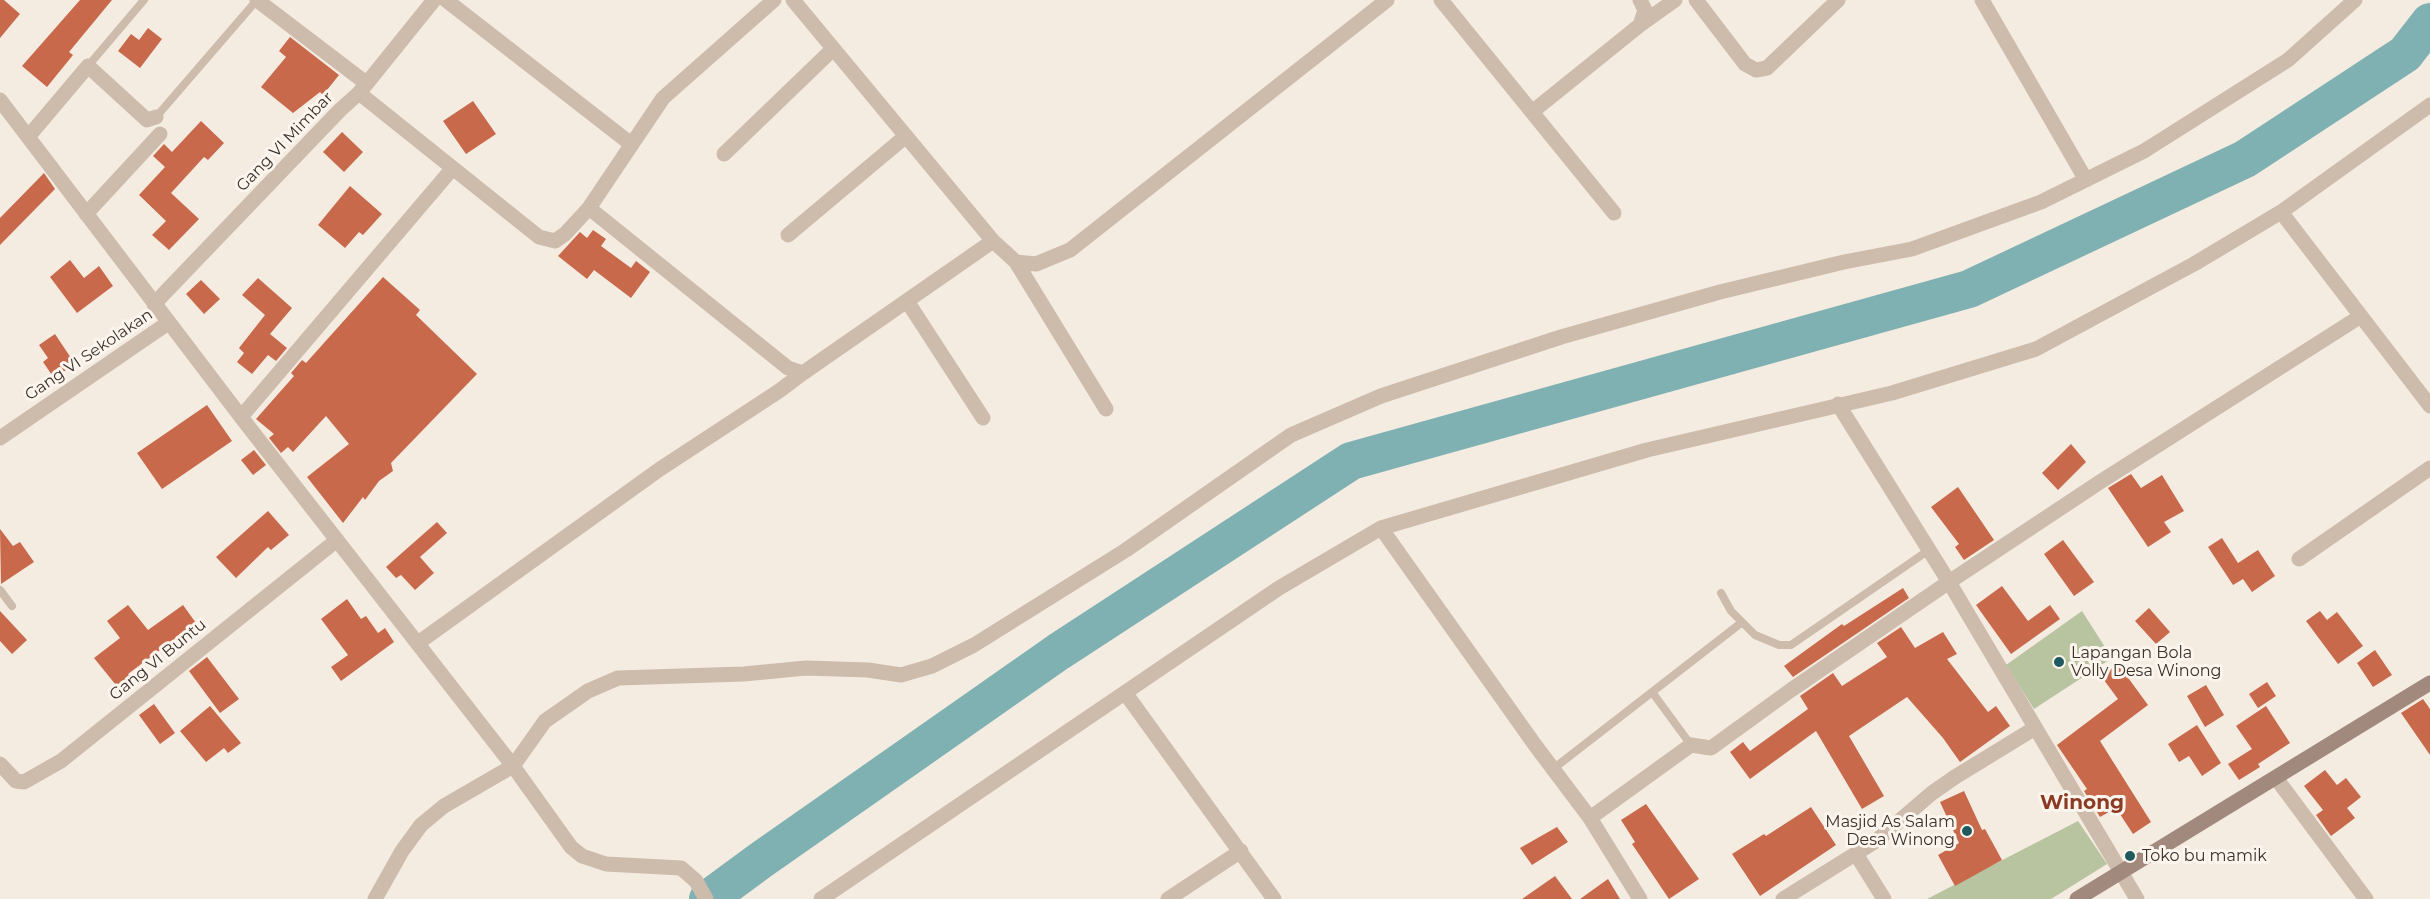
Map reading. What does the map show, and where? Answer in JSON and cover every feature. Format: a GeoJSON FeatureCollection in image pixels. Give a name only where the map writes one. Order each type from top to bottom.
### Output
{"type":"FeatureCollection","features":[{"type":"Feature","properties":{"kind":"street"},"geometry":{"type":"LineString","coordinates":[[257,0],[363,88],[452,169],[538,237],[555,241],[565,234],[589,208],[663,98],[774,0]]}},
{"type":"Feature","properties":{"kind":"street","name":"Gang VI Mimbar"},"geometry":{"type":"LineString","coordinates":[[154,304],[363,88],[434,0]]}},
{"type":"Feature","properties":{"kind":"street"},"geometry":{"type":"LineString","coordinates":[[446,0],[631,144]]}},
{"type":"Feature","properties":{"kind":"street"},"geometry":{"type":"LineString","coordinates":[[793,0],[993,241],[1016,262],[1106,409]]}},
{"type":"Feature","properties":{"kind":"street"},"geometry":{"type":"LineString","coordinates":[[1016,262],[1036,264],[1070,250],[1387,0]]}},
{"type":"Feature","properties":{"kind":"street"},"geometry":{"type":"LineString","coordinates":[[1441,0],[1614,213]]}},
{"type":"Feature","properties":{"kind":"street"},"geometry":{"type":"LineString","coordinates":[[1640,0],[1645,10],[1640,25]]}},
{"type":"Feature","properties":{"kind":"street"},"geometry":{"type":"LineString","coordinates":[[1532,112],[1640,25],[1676,0]]}},
{"type":"Feature","properties":{"kind":"street"},"geometry":{"type":"LineString","coordinates":[[1695,0],[1745,64],[1756,70],[1767,68],[1839,0]]}},
{"type":"Feature","properties":{"kind":"street"},"geometry":{"type":"LineString","coordinates":[[1982,0],[2086,180]]}},
{"type":"Feature","properties":{"kind":"street"},"geometry":{"type":"LineString","coordinates":[[375,899],[402,851],[421,825],[444,806],[513,766],[545,722],[588,691],[618,678],[744,674],[806,668],[868,670],[901,675],[932,666],[974,645],[1126,550],[1291,435],[1382,396],[1561,337],[1709,295],[1844,262],[1912,249],[2041,202],[2144,151],[2288,60],[2355,0]]}},
{"type":"Feature","properties":{"kind":"street"},"geometry":{"type":"LineString","coordinates":[[724,154],[833,49]]}},
{"type":"Feature","properties":{"kind":"street"},"geometry":{"type":"LineString","coordinates":[[28,137],[88,66],[147,120],[156,117]]}},
{"type":"Feature","properties":{"kind":"street"},"geometry":{"type":"LineString","coordinates":[[0,100],[168,323],[513,766],[571,847],[582,856],[606,864],[681,868],[696,881],[706,899]]}},
{"type":"Feature","properties":{"kind":"street"},"geometry":{"type":"LineString","coordinates":[[821,899],[1279,588],[1381,528],[1647,450],[1892,393],[2036,349],[2194,264],[2281,212],[2430,105]]}},
{"type":"Feature","properties":{"kind":"street"},"geometry":{"type":"LineString","coordinates":[[86,214],[160,134]]}},
{"type":"Feature","properties":{"kind":"street"},"geometry":{"type":"LineString","coordinates":[[788,236],[906,136]]}},
{"type":"Feature","properties":{"kind":"street"},"geometry":{"type":"LineString","coordinates":[[241,417],[452,169]]}},
{"type":"Feature","properties":{"kind":"street"},"geometry":{"type":"LineString","coordinates":[[589,208],[788,368],[803,373]]}},
{"type":"Feature","properties":{"kind":"street"},"geometry":{"type":"LineString","coordinates":[[2281,212],[2430,406]]}},
{"type":"Feature","properties":{"kind":"street"},"geometry":{"type":"LineString","coordinates":[[417,643],[660,469],[779,391],[993,241]]}},
{"type":"Feature","properties":{"kind":"street"},"geometry":{"type":"LineString","coordinates":[[907,301],[983,418]]}},
{"type":"Feature","properties":{"kind":"street"},"geometry":{"type":"LineString","coordinates":[[1590,818],[1691,745],[1711,748],[1791,690],[1949,582],[2100,482],[2361,316]]}},
{"type":"Feature","properties":{"kind":"street","name":"Gang VI Sekolakan"},"geometry":{"type":"LineString","coordinates":[[0,438],[168,323]]}},
{"type":"Feature","properties":{"kind":"street"},"geometry":{"type":"LineString","coordinates":[[1838,404],[1949,582],[2137,899]]}},
{"type":"Feature","properties":{"kind":"street"},"geometry":{"type":"LineString","coordinates":[[2299,559],[2430,468]]}},
{"type":"Feature","properties":{"kind":"street"},"geometry":{"type":"LineString","coordinates":[[1381,528],[1590,818],[1640,899]]}},
{"type":"Feature","properties":{"kind":"street","name":"Gang VI Buntu"},"geometry":{"type":"LineString","coordinates":[[0,764],[16,781],[24,782],[61,761],[337,540]]}},
{"type":"Feature","properties":{"kind":"street"},"geometry":{"type":"LineString","coordinates":[[2077,899],[2430,683]]}},
{"type":"Feature","properties":{"kind":"street"},"geometry":{"type":"LineString","coordinates":[[1126,694],[1274,899]]}},
{"type":"Feature","properties":{"kind":"street"},"geometry":{"type":"LineString","coordinates":[[1783,899],[1876,842],[1932,793],[2035,728]]}},
{"type":"Feature","properties":{"kind":"street"},"geometry":{"type":"LineString","coordinates":[[2276,778],[2366,899]]}},
{"type":"Feature","properties":{"kind":"street"},"geometry":{"type":"LineString","coordinates":[[1168,899],[1241,851]]}},
{"type":"Feature","properties":{"kind":"street"},"geometry":{"type":"LineString","coordinates":[[1856,854],[1884,899]]}},
{"type":"Feature","properties":{"kind":"lane"},"geometry":{"type":"LineString","coordinates":[[88,66],[144,0]]}},
{"type":"Feature","properties":{"kind":"lane"},"geometry":{"type":"LineString","coordinates":[[156,117],[257,0]]}},
{"type":"Feature","properties":{"kind":"lane"},"geometry":{"type":"LineString","coordinates":[[1721,593],[1731,611],[1755,635],[1779,645],[1791,645],[1929,550]]}},
{"type":"Feature","properties":{"kind":"lane"},"geometry":{"type":"LineString","coordinates":[[0,590],[12,606]]}},
{"type":"Feature","properties":{"kind":"lane"},"geometry":{"type":"LineString","coordinates":[[1553,769],[1741,623]]}},
{"type":"Feature","properties":{"kind":"lane"},"geometry":{"type":"LineString","coordinates":[[1652,692],[1691,745]]}},
{"type":"Feature","properties":{"kind":"green space","name":"Lapangan Bola Volly Desa Winong"},"geometry":{"type":"Polygon","coordinates":[[[2082,611],[2112,658],[2034,709],[2006,665],[2082,611]]]}},
{"type":"Feature","properties":{"kind":"green space"},"geometry":{"type":"Polygon","coordinates":[[[2078,821],[2107,864],[2051,899],[1927,899],[2078,821]]]}},
{"type":"Feature","properties":{"kind":"building"},"geometry":{"type":"Polygon","coordinates":[[[0,0],[4,0],[20,14],[0,38],[0,0]]]}},
{"type":"Feature","properties":{"kind":"building"},"geometry":{"type":"Polygon","coordinates":[[[80,0],[112,0],[69,52],[73,55],[47,87],[22,66],[80,0]]]}},
{"type":"Feature","properties":{"kind":"building"},"geometry":{"type":"Polygon","coordinates":[[[148,28],[162,39],[140,68],[118,51],[131,34],[139,40],[148,28]]]}},
{"type":"Feature","properties":{"kind":"building"},"geometry":{"type":"Polygon","coordinates":[[[290,37],[339,75],[323,95],[320,92],[293,113],[261,87],[286,57],[279,51],[290,37]]]}},
{"type":"Feature","properties":{"kind":"building"},"geometry":{"type":"Polygon","coordinates":[[[473,101],[496,134],[466,154],[443,121],[473,101]]]}},
{"type":"Feature","properties":{"kind":"building"},"geometry":{"type":"Polygon","coordinates":[[[201,121],[224,143],[208,160],[204,157],[171,193],[199,219],[169,250],[152,235],[166,221],[139,195],[165,167],[153,156],[164,144],[172,152],[201,121]]]}},
{"type":"Feature","properties":{"kind":"building"},"geometry":{"type":"Polygon","coordinates":[[[342,132],[363,152],[344,172],[323,152],[342,132]]]}},
{"type":"Feature","properties":{"kind":"building"},"geometry":{"type":"Polygon","coordinates":[[[44,173],[55,189],[0,245],[0,218],[44,173]]]}},
{"type":"Feature","properties":{"kind":"building"},"geometry":{"type":"Polygon","coordinates":[[[350,186],[382,214],[363,235],[359,232],[345,248],[318,225],[350,186]]]}},
{"type":"Feature","properties":{"kind":"building"},"geometry":{"type":"Polygon","coordinates":[[[593,230],[606,239],[601,246],[631,268],[636,261],[650,272],[631,298],[594,270],[587,279],[558,256],[580,232],[587,238],[593,230]]]}},
{"type":"Feature","properties":{"kind":"building"},"geometry":{"type":"Polygon","coordinates":[[[70,260],[84,278],[99,266],[113,286],[77,313],[50,277],[70,260]]]}},
{"type":"Feature","properties":{"kind":"building"},"geometry":{"type":"Polygon","coordinates":[[[383,277],[420,310],[416,315],[477,374],[391,463],[393,471],[379,481],[365,500],[363,497],[343,523],[307,477],[349,444],[326,416],[293,452],[288,447],[281,453],[269,438],[274,434],[256,419],[294,376],[291,373],[302,360],[306,363],[383,277]]]}},
{"type":"Feature","properties":{"kind":"building"},"geometry":{"type":"Polygon","coordinates":[[[258,278],[292,308],[270,334],[287,348],[276,361],[268,355],[252,374],[237,362],[244,353],[239,348],[265,315],[242,295],[258,278]]]}},
{"type":"Feature","properties":{"kind":"building"},"geometry":{"type":"Polygon","coordinates":[[[201,280],[220,299],[204,314],[186,294],[201,280]]]}},
{"type":"Feature","properties":{"kind":"building"},"geometry":{"type":"Polygon","coordinates":[[[55,334],[75,364],[54,378],[43,362],[48,358],[39,345],[55,334]]]}},
{"type":"Feature","properties":{"kind":"building"},"geometry":{"type":"Polygon","coordinates":[[[207,405],[232,441],[162,489],[137,453],[207,405]]]}},
{"type":"Feature","properties":{"kind":"building"},"geometry":{"type":"Polygon","coordinates":[[[2071,444],[2086,462],[2058,490],[2042,473],[2071,444]]]}},
{"type":"Feature","properties":{"kind":"building"},"geometry":{"type":"Polygon","coordinates":[[[254,450],[266,465],[253,475],[241,460],[254,450]]]}},
{"type":"Feature","properties":{"kind":"building"},"geometry":{"type":"Polygon","coordinates":[[[2131,474],[2141,488],[2162,475],[2184,511],[2164,522],[2171,532],[2148,547],[2108,488],[2131,474]]]}},
{"type":"Feature","properties":{"kind":"building"},"geometry":{"type":"Polygon","coordinates":[[[1958,487],[1994,540],[1964,560],[1955,547],[1959,544],[1931,507],[1958,487]]]}},
{"type":"Feature","properties":{"kind":"building"},"geometry":{"type":"Polygon","coordinates":[[[268,511],[289,535],[271,550],[268,547],[236,578],[216,557],[268,511]]]}},
{"type":"Feature","properties":{"kind":"building"},"geometry":{"type":"Polygon","coordinates":[[[437,522],[447,533],[420,557],[434,573],[415,590],[401,575],[396,578],[386,567],[437,522]]]}},
{"type":"Feature","properties":{"kind":"building"},"geometry":{"type":"Polygon","coordinates":[[[0,529],[13,546],[20,542],[34,562],[1,584],[0,529]]]}},
{"type":"Feature","properties":{"kind":"building"},"geometry":{"type":"Polygon","coordinates":[[[2222,538],[2238,563],[2258,550],[2275,576],[2252,592],[2243,579],[2233,585],[2208,547],[2222,538]]]}},
{"type":"Feature","properties":{"kind":"building"},"geometry":{"type":"Polygon","coordinates":[[[2063,540],[2094,582],[2074,596],[2044,554],[2063,540]]]}},
{"type":"Feature","properties":{"kind":"building"},"geometry":{"type":"Polygon","coordinates":[[[2002,586],[2028,621],[2050,605],[2060,619],[2011,654],[1976,605],[2002,586]]]}},
{"type":"Feature","properties":{"kind":"building"},"geometry":{"type":"Polygon","coordinates":[[[1903,588],[1909,598],[1793,677],[1784,666],[1842,624],[1844,626],[1903,588]]]}},
{"type":"Feature","properties":{"kind":"building"},"geometry":{"type":"Polygon","coordinates":[[[347,599],[361,619],[366,616],[378,633],[385,628],[394,642],[341,681],[331,667],[348,655],[321,619],[347,599]]]}},
{"type":"Feature","properties":{"kind":"building"},"geometry":{"type":"Polygon","coordinates":[[[128,605],[148,630],[183,605],[196,623],[128,674],[133,680],[120,690],[94,658],[120,638],[107,621],[128,605]]]}},
{"type":"Feature","properties":{"kind":"building"},"geometry":{"type":"Polygon","coordinates":[[[2149,608],[2170,632],[2156,644],[2135,621],[2149,608]]]}},
{"type":"Feature","properties":{"kind":"building"},"geometry":{"type":"Polygon","coordinates":[[[0,611],[27,640],[12,654],[0,641],[0,611]]]}},
{"type":"Feature","properties":{"kind":"building"},"geometry":{"type":"Polygon","coordinates":[[[2320,611],[2327,620],[2337,612],[2363,646],[2338,664],[2306,621],[2320,611]]]}},
{"type":"Feature","properties":{"kind":"building"},"geometry":{"type":"Polygon","coordinates":[[[1901,627],[1915,648],[1943,632],[1957,654],[1947,659],[1988,712],[1996,706],[2010,726],[1960,762],[1943,738],[1907,697],[1849,736],[1884,796],[1862,809],[1816,731],[1750,779],[1730,752],[1743,742],[1750,751],[1808,709],[1800,696],[1833,673],[1842,686],[1887,657],[1877,643],[1901,627]]]}},
{"type":"Feature","properties":{"kind":"building"},"geometry":{"type":"Polygon","coordinates":[[[2375,650],[2392,675],[2373,687],[2357,663],[2375,650]]]}},
{"type":"Feature","properties":{"kind":"building"},"geometry":{"type":"Polygon","coordinates":[[[207,657],[239,699],[220,713],[189,671],[207,657]]]}},
{"type":"Feature","properties":{"kind":"building"},"geometry":{"type":"Polygon","coordinates":[[[2118,664],[2148,705],[2100,741],[2151,822],[2133,834],[2116,808],[2100,817],[2084,791],[2087,789],[2057,745],[2118,699],[2101,676],[2118,664]]]}},
{"type":"Feature","properties":{"kind":"building"},"geometry":{"type":"Polygon","coordinates":[[[2267,682],[2276,696],[2258,708],[2249,694],[2267,682]]]}},
{"type":"Feature","properties":{"kind":"building"},"geometry":{"type":"Polygon","coordinates":[[[2206,685],[2224,715],[2205,727],[2187,696],[2206,685]]]}},
{"type":"Feature","properties":{"kind":"building"},"geometry":{"type":"Polygon","coordinates":[[[2423,699],[2430,709],[2430,755],[2401,713],[2423,699]]]}},
{"type":"Feature","properties":{"kind":"building"},"geometry":{"type":"Polygon","coordinates":[[[154,704],[175,733],[160,744],[139,715],[154,704]]]}},
{"type":"Feature","properties":{"kind":"building"},"geometry":{"type":"Polygon","coordinates":[[[210,706],[241,743],[228,753],[224,748],[206,762],[180,731],[210,706]]]}},
{"type":"Feature","properties":{"kind":"building"},"geometry":{"type":"Polygon","coordinates":[[[2266,706],[2290,743],[2258,764],[2260,767],[2239,780],[2228,764],[2252,749],[2236,726],[2266,706]]]}},
{"type":"Feature","properties":{"kind":"building"},"geometry":{"type":"Polygon","coordinates":[[[2197,725],[2221,763],[2202,776],[2189,756],[2179,762],[2168,744],[2197,725]]]}},
{"type":"Feature","properties":{"kind":"building"},"geometry":{"type":"Polygon","coordinates":[[[2325,770],[2337,785],[2346,778],[2361,797],[2347,808],[2355,818],[2331,836],[2316,815],[2323,810],[2304,786],[2325,770]]]}},
{"type":"Feature","properties":{"kind":"building"},"geometry":{"type":"Polygon","coordinates":[[[1964,791],[1982,830],[1985,829],[2002,860],[1955,886],[1938,855],[1959,843],[1940,802],[1964,791]]]}},
{"type":"Feature","properties":{"kind":"building"},"geometry":{"type":"Polygon","coordinates":[[[1646,804],[1699,879],[1669,899],[1632,844],[1635,842],[1621,820],[1646,804]]]}},
{"type":"Feature","properties":{"kind":"building"},"geometry":{"type":"Polygon","coordinates":[[[1811,807],[1836,845],[1760,896],[1732,854],[1764,834],[1766,836],[1811,807]]]}},
{"type":"Feature","properties":{"kind":"building"},"geometry":{"type":"Polygon","coordinates":[[[1557,827],[1568,842],[1532,865],[1520,848],[1557,827]]]}},
{"type":"Feature","properties":{"kind":"building"},"geometry":{"type":"Polygon","coordinates":[[[1555,876],[1572,899],[1522,899],[1555,876]]]}},
{"type":"Feature","properties":{"kind":"building"},"geometry":{"type":"Polygon","coordinates":[[[1608,879],[1620,899],[1580,899],[1608,879]]]}},
{"type":"Feature","properties":{"kind":"waterway"},"geometry":{"type":"LineString","coordinates":[[708,899],[1058,652],[1351,461],[1969,289],[2245,159],[2405,54],[2430,22]]}},
{"type":"Feature","properties":{"kind":"place","name":"Lapangan Bola Volly Desa Winong"},"geometry":{"type":"Point","coordinates":[2059,662]}},
{"type":"Feature","properties":{"kind":"place","name":"Masjid As Salam Desa Winong"},"geometry":{"type":"Point","coordinates":[1967,831]}},
{"type":"Feature","properties":{"kind":"place","name":"Toko bu mamik"},"geometry":{"type":"Point","coordinates":[2130,856]}},
{"type":"Feature","properties":{"kind":"district","name":"Winong"},"geometry":{"type":"Point","coordinates":[2082,803]}}]}
